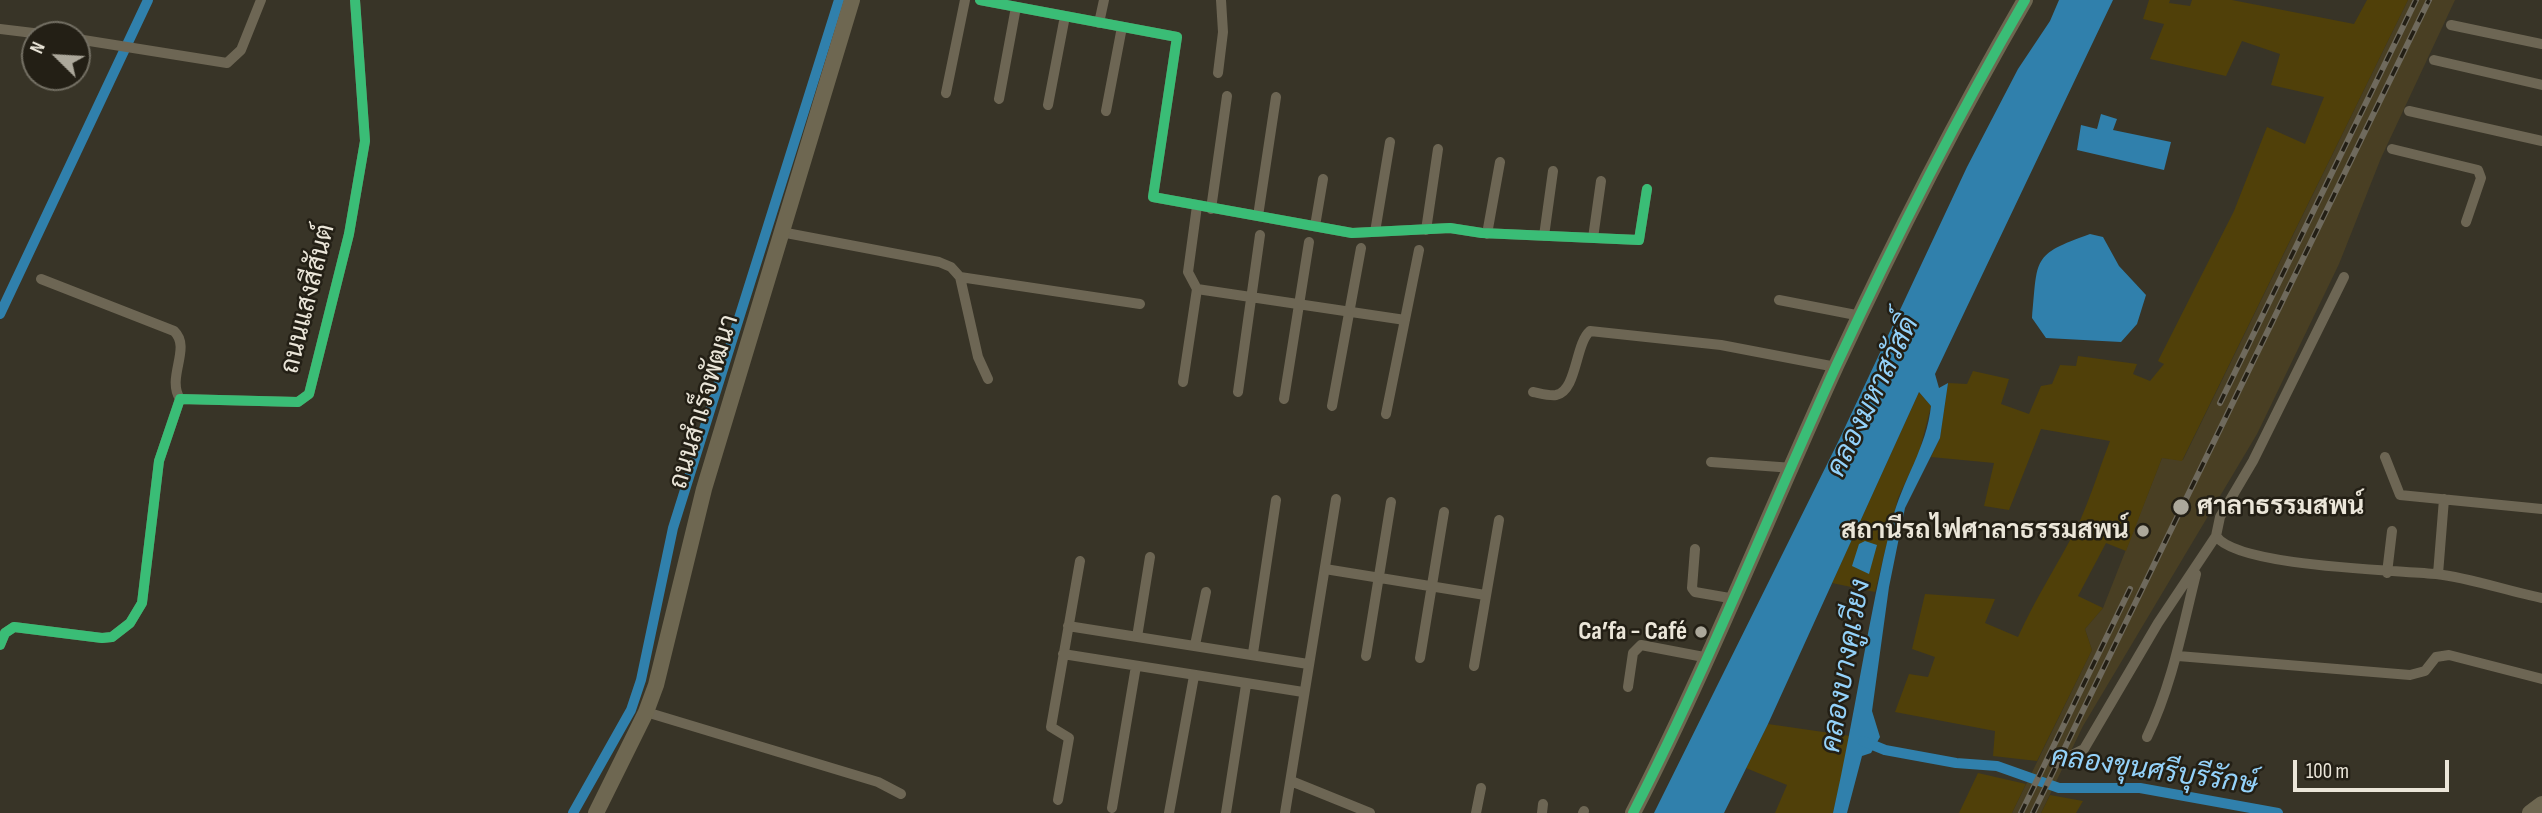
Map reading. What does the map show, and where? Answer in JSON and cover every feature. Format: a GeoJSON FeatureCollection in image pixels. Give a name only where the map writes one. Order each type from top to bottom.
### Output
{"type":"FeatureCollection","features":[{"type":"Feature","properties":{"kind":"street"},"geometry":{"type":"LineString","coordinates":[[91,40],[227,63],[241,50],[261,0]]}},
{"type":"Feature","properties":{"kind":"street","name":"ถนนแสงสีสันต์"},"geometry":{"type":"LineString","coordinates":[[180,399],[298,402],[309,394],[349,234],[365,141],[355,0]]}},
{"type":"Feature","properties":{"kind":"street","name":"ถนนสำเร็จพัฒนา"},"geometry":{"type":"LineString","coordinates":[[596,813],[646,712],[656,685],[704,489],[852,0]]}},
{"type":"Feature","properties":{"kind":"street"},"geometry":{"type":"LineString","coordinates":[[946,93],[965,0]]}},
{"type":"Feature","properties":{"kind":"street"},"geometry":{"type":"LineString","coordinates":[[979,0],[1016,7],[1041,6],[1065,16],[1177,37],[1153,197],[1352,233],[1450,228],[1487,233],[1639,240],[1647,189]]}},
{"type":"Feature","properties":{"kind":"street"},"geometry":{"type":"LineString","coordinates":[[1099,23],[1104,0]]}},
{"type":"Feature","properties":{"kind":"street"},"geometry":{"type":"LineString","coordinates":[[1218,74],[1223,32],[1221,0]]}},
{"type":"Feature","properties":{"kind":"street"},"geometry":{"type":"LineString","coordinates":[[1633,813],[1709,658],[1836,367],[1961,110],[2025,0]]}},
{"type":"Feature","properties":{"kind":"street"},"geometry":{"type":"LineString","coordinates":[[999,99],[1016,7]]}},
{"type":"Feature","properties":{"kind":"street"},"geometry":{"type":"LineString","coordinates":[[1048,105],[1065,16]]}},
{"type":"Feature","properties":{"kind":"street"},"geometry":{"type":"LineString","coordinates":[[2451,25],[2542,44]]}},
{"type":"Feature","properties":{"kind":"street"},"geometry":{"type":"LineString","coordinates":[[1106,111],[1122,27]]}},
{"type":"Feature","properties":{"kind":"street"},"geometry":{"type":"LineString","coordinates":[[0,29],[21,32]]}},
{"type":"Feature","properties":{"kind":"street"},"geometry":{"type":"LineString","coordinates":[[2434,60],[2542,85]]}},
{"type":"Feature","properties":{"kind":"street"},"geometry":{"type":"LineString","coordinates":[[1211,209],[1227,96]]}},
{"type":"Feature","properties":{"kind":"street"},"geometry":{"type":"LineString","coordinates":[[1258,216],[1276,97]]}},
{"type":"Feature","properties":{"kind":"street"},"geometry":{"type":"LineString","coordinates":[[2409,111],[2542,141]]}},
{"type":"Feature","properties":{"kind":"street"},"geometry":{"type":"LineString","coordinates":[[1375,232],[1390,142]]}},
{"type":"Feature","properties":{"kind":"street"},"geometry":{"type":"LineString","coordinates":[[1426,230],[1438,149]]}},
{"type":"Feature","properties":{"kind":"street"},"geometry":{"type":"LineString","coordinates":[[2392,149],[2478,170],[2482,178],[2466,222]]}},
{"type":"Feature","properties":{"kind":"street"},"geometry":{"type":"LineString","coordinates":[[1487,233],[1500,162]]}},
{"type":"Feature","properties":{"kind":"street"},"geometry":{"type":"LineString","coordinates":[[1544,236],[1553,172]]}},
{"type":"Feature","properties":{"kind":"street"},"geometry":{"type":"LineString","coordinates":[[1315,226],[1323,179]]}},
{"type":"Feature","properties":{"kind":"street"},"geometry":{"type":"LineString","coordinates":[[1593,238],[1601,181]]}},
{"type":"Feature","properties":{"kind":"street"},"geometry":{"type":"LineString","coordinates":[[1183,382],[1197,289],[1188,272],[1197,206]]}},
{"type":"Feature","properties":{"kind":"street"},"geometry":{"type":"LineString","coordinates":[[781,232],[939,262],[951,267],[960,277],[978,357],[988,379]]}},
{"type":"Feature","properties":{"kind":"street"},"geometry":{"type":"LineString","coordinates":[[1238,392],[1260,235]]}},
{"type":"Feature","properties":{"kind":"street"},"geometry":{"type":"LineString","coordinates":[[1284,399],[1309,242]]}},
{"type":"Feature","properties":{"kind":"street"},"geometry":{"type":"LineString","coordinates":[[1332,407],[1361,248]]}},
{"type":"Feature","properties":{"kind":"street"},"geometry":{"type":"LineString","coordinates":[[1386,414],[1419,250]]}},
{"type":"Feature","properties":{"kind":"street"},"geometry":{"type":"LineString","coordinates":[[960,277],[1140,304]]}},
{"type":"Feature","properties":{"kind":"street"},"geometry":{"type":"LineString","coordinates":[[2068,757],[2084,749],[2158,624],[2216,536],[2220,517],[2253,461],[2344,277]]}},
{"type":"Feature","properties":{"kind":"street"},"geometry":{"type":"LineString","coordinates":[[0,645],[5,634],[14,626],[102,638],[112,637],[136,617],[147,583],[159,461],[180,399],[174,386],[181,344],[174,331],[41,279]]}},
{"type":"Feature","properties":{"kind":"street"},"geometry":{"type":"LineString","coordinates":[[1197,289],[1405,320]]}},
{"type":"Feature","properties":{"kind":"street"},"geometry":{"type":"LineString","coordinates":[[1779,300],[1861,316]]}},
{"type":"Feature","properties":{"kind":"street"},"geometry":{"type":"LineString","coordinates":[[1533,392],[1556,395],[1562,392],[1573,374],[1582,341],[1590,331],[1721,345],[1836,367]]}},
{"type":"Feature","properties":{"kind":"street"},"geometry":{"type":"LineString","coordinates":[[2385,457],[2400,495],[2542,509]]}},
{"type":"Feature","properties":{"kind":"street"},"geometry":{"type":"LineString","coordinates":[[1712,462],[1793,468]]}},
{"type":"Feature","properties":{"kind":"street"},"geometry":{"type":"LineString","coordinates":[[1284,813],[1336,499]]}},
{"type":"Feature","properties":{"kind":"street"},"geometry":{"type":"LineString","coordinates":[[2438,574],[2444,499]]}},
{"type":"Feature","properties":{"kind":"street"},"geometry":{"type":"LineString","coordinates":[[1253,653],[1276,500]]}},
{"type":"Feature","properties":{"kind":"street"},"geometry":{"type":"LineString","coordinates":[[1366,656],[1391,502]]}},
{"type":"Feature","properties":{"kind":"street"},"geometry":{"type":"LineString","coordinates":[[1420,658],[1444,512]]}},
{"type":"Feature","properties":{"kind":"street"},"geometry":{"type":"LineString","coordinates":[[1474,666],[1499,520]]}},
{"type":"Feature","properties":{"kind":"street"},"geometry":{"type":"LineString","coordinates":[[2387,573],[2392,531]]}},
{"type":"Feature","properties":{"kind":"street"},"geometry":{"type":"LineString","coordinates":[[2216,536],[2234,550],[2296,562],[2387,573],[2438,574],[2542,598]]}},
{"type":"Feature","properties":{"kind":"street"},"geometry":{"type":"LineString","coordinates":[[1695,549],[1695,592],[1735,599]]}},
{"type":"Feature","properties":{"kind":"street"},"geometry":{"type":"LineString","coordinates":[[1137,637],[1150,557]]}},
{"type":"Feature","properties":{"kind":"street"},"geometry":{"type":"LineString","coordinates":[[1058,800],[1069,737],[1051,727],[1080,561]]}},
{"type":"Feature","properties":{"kind":"street"},"geometry":{"type":"LineString","coordinates":[[2147,737],[2164,702],[2178,656],[2197,568]]}},
{"type":"Feature","properties":{"kind":"street"},"geometry":{"type":"LineString","coordinates":[[1325,569],[1485,595]]}},
{"type":"Feature","properties":{"kind":"street"},"geometry":{"type":"LineString","coordinates":[[1195,645],[1206,592]]}},
{"type":"Feature","properties":{"kind":"street"},"geometry":{"type":"LineString","coordinates":[[1068,626],[1253,653],[1308,664]]}},
{"type":"Feature","properties":{"kind":"street"},"geometry":{"type":"LineString","coordinates":[[1628,687],[1633,653],[1641,645],[1709,658]]}},
{"type":"Feature","properties":{"kind":"street"},"geometry":{"type":"LineString","coordinates":[[1063,654],[1303,692]]}},
{"type":"Feature","properties":{"kind":"street"},"geometry":{"type":"LineString","coordinates":[[2178,656],[2410,675],[2425,671],[2436,657],[2449,655],[2542,679]]}},
{"type":"Feature","properties":{"kind":"street"},"geometry":{"type":"LineString","coordinates":[[1112,808],[1136,666]]}},
{"type":"Feature","properties":{"kind":"street"},"geometry":{"type":"LineString","coordinates":[[1169,813],[1194,676]]}},
{"type":"Feature","properties":{"kind":"street"},"geometry":{"type":"LineString","coordinates":[[1226,813],[1246,685]]}},
{"type":"Feature","properties":{"kind":"street"},"geometry":{"type":"LineString","coordinates":[[646,712],[878,782],[901,794]]}},
{"type":"Feature","properties":{"kind":"street"},"geometry":{"type":"LineString","coordinates":[[1291,781],[1356,810],[1370,813]]}},
{"type":"Feature","properties":{"kind":"street"},"geometry":{"type":"LineString","coordinates":[[1476,813],[1481,788]]}},
{"type":"Feature","properties":{"kind":"street"},"geometry":{"type":"LineString","coordinates":[[2530,813],[2542,804]]}},
{"type":"Feature","properties":{"kind":"shaded area"},"geometry":{"type":"Polygon","coordinates":[[[2149,0],[2170,0],[2169,3],[2190,6],[2192,0],[2232,0],[2354,24],[2367,0],[2408,0],[2182,461],[2162,458],[2126,551],[2106,543],[2078,596],[2103,608],[2085,629],[2092,650],[2037,761],[1993,756],[1995,731],[1895,712],[1909,674],[1928,677],[1935,657],[1912,649],[1925,594],[1995,599],[1985,623],[2018,637],[2077,527],[2110,441],[2041,429],[2009,510],[1984,506],[1994,463],[1931,457],[1940,438],[1948,383],[1967,384],[1973,371],[2009,379],[2001,404],[2029,414],[2041,386],[2052,384],[2060,365],[2076,366],[2078,356],[2137,364],[2133,374],[2150,381],[2164,364],[2158,361],[2234,211],[2267,127],[2305,144],[2324,97],[2271,85],[2280,54],[2242,41],[2226,76],[2150,59],[2164,24],[2143,19],[2149,0]]]}},
{"type":"Feature","properties":{"kind":"shaded area"},"geometry":{"type":"Polygon","coordinates":[[[2408,0],[2455,0],[2381,158],[2339,264],[2257,434],[2083,726],[2041,813],[2012,813],[2092,650],[2085,629],[2103,608],[2162,458],[2183,460],[2408,0]]]}},
{"type":"Feature","properties":{"kind":"shaded area"},"geometry":{"type":"Polygon","coordinates":[[[1919,392],[1931,406],[1919,453],[1898,498],[1875,592],[1832,583],[1919,392]]]}},
{"type":"Feature","properties":{"kind":"shaded area"},"geometry":{"type":"Polygon","coordinates":[[[1768,724],[1851,736],[1833,813],[1775,813],[1787,785],[1746,768],[1768,724]]]}},
{"type":"Feature","properties":{"kind":"shaded area"},"geometry":{"type":"Polygon","coordinates":[[[1978,773],[2026,784],[2012,813],[1959,813],[1978,773]]]}},
{"type":"Feature","properties":{"kind":"shaded area"},"geometry":{"type":"Polygon","coordinates":[[[2050,795],[2083,801],[2076,813],[2041,813],[2050,795]]]}},
{"type":"Feature","properties":{"kind":"water","name":"คลองมหาสวัสดิ์"},"geometry":{"type":"Polygon","coordinates":[[[2059,0],[2113,0],[1935,374],[1939,388],[1948,383],[1940,438],[1905,508],[1889,587],[1872,711],[1880,737],[1871,753],[1862,756],[1847,813],[1833,813],[1876,594],[1896,506],[1920,450],[1929,421],[1931,406],[1919,392],[1768,724],[1724,813],[1654,813],[1839,440],[1967,167],[2018,69],[2050,21],[2059,0]]]}},
{"type":"Feature","properties":{"kind":"water"},"geometry":{"type":"Polygon","coordinates":[[[2101,114],[2117,119],[2113,130],[2171,142],[2164,170],[2077,150],[2081,125],[2097,129],[2101,114]]]}},
{"type":"Feature","properties":{"kind":"water"},"geometry":{"type":"Polygon","coordinates":[[[2090,234],[2103,237],[2119,266],[2146,295],[2137,324],[2121,342],[2046,338],[2032,318],[2035,283],[2041,261],[2057,248],[2090,234]]]}},
{"type":"Feature","properties":{"kind":"water"},"geometry":{"type":"Polygon","coordinates":[[[1865,541],[1877,545],[1869,574],[1852,566],[1859,544],[1865,541]]]}},
{"type":"Feature","properties":{"kind":"waterway"},"geometry":{"type":"LineString","coordinates":[[0,314],[148,0]]}},
{"type":"Feature","properties":{"kind":"waterway"},"geometry":{"type":"LineString","coordinates":[[573,813],[631,710],[641,680],[673,528],[839,0]]}},
{"type":"Feature","properties":{"kind":"waterway","name":"คลองขุนศรีบุรีรักษ์"},"geometry":{"type":"LineString","coordinates":[[1863,741],[1885,750],[1956,763],[1997,766],[2059,788],[2140,788],[2278,813]]}},
{"type":"Feature","properties":{"kind":"railway"},"geometry":{"type":"LineString","coordinates":[[2220,403],[2416,0]]}},
{"type":"Feature","properties":{"kind":"railway"},"geometry":{"type":"LineString","coordinates":[[2033,813],[2429,0]]}},
{"type":"Feature","properties":{"kind":"railway"},"geometry":{"type":"LineString","coordinates":[[2021,813],[2130,589]]}},
{"type":"Feature","properties":{"kind":"cycle path"},"geometry":{"type":"LineString","coordinates":[[0,645],[5,633],[14,627],[102,638],[112,637],[130,623],[142,603],[159,461],[180,399],[298,402],[309,394],[349,234],[365,141],[355,0]]}},
{"type":"Feature","properties":{"kind":"cycle path"},"geometry":{"type":"LineString","coordinates":[[980,0],[1177,37],[1153,197],[1352,233],[1450,228],[1482,233],[1639,240],[1647,189]]}},
{"type":"Feature","properties":{"kind":"cycle path"},"geometry":{"type":"LineString","coordinates":[[1633,813],[1687,703],[1880,273],[1950,135],[2025,0]]}},
{"type":"Feature","properties":{"kind":"place","name":"ศาลาธรรมสพน์"},"geometry":{"type":"Point","coordinates":[2181,507]}},
{"type":"Feature","properties":{"kind":"place","name":"สถานีรถไฟศาลาธรรมสพน์"},"geometry":{"type":"Point","coordinates":[2143,531]}},
{"type":"Feature","properties":{"kind":"place","name":"Ca’fa - Café"},"geometry":{"type":"Point","coordinates":[1701,632]}},
{"type":"Feature","properties":{"kind":"water label","name":"คลองบางคูเวียง"},"geometry":{"type":"Point","coordinates":[1847,666]}}]}
